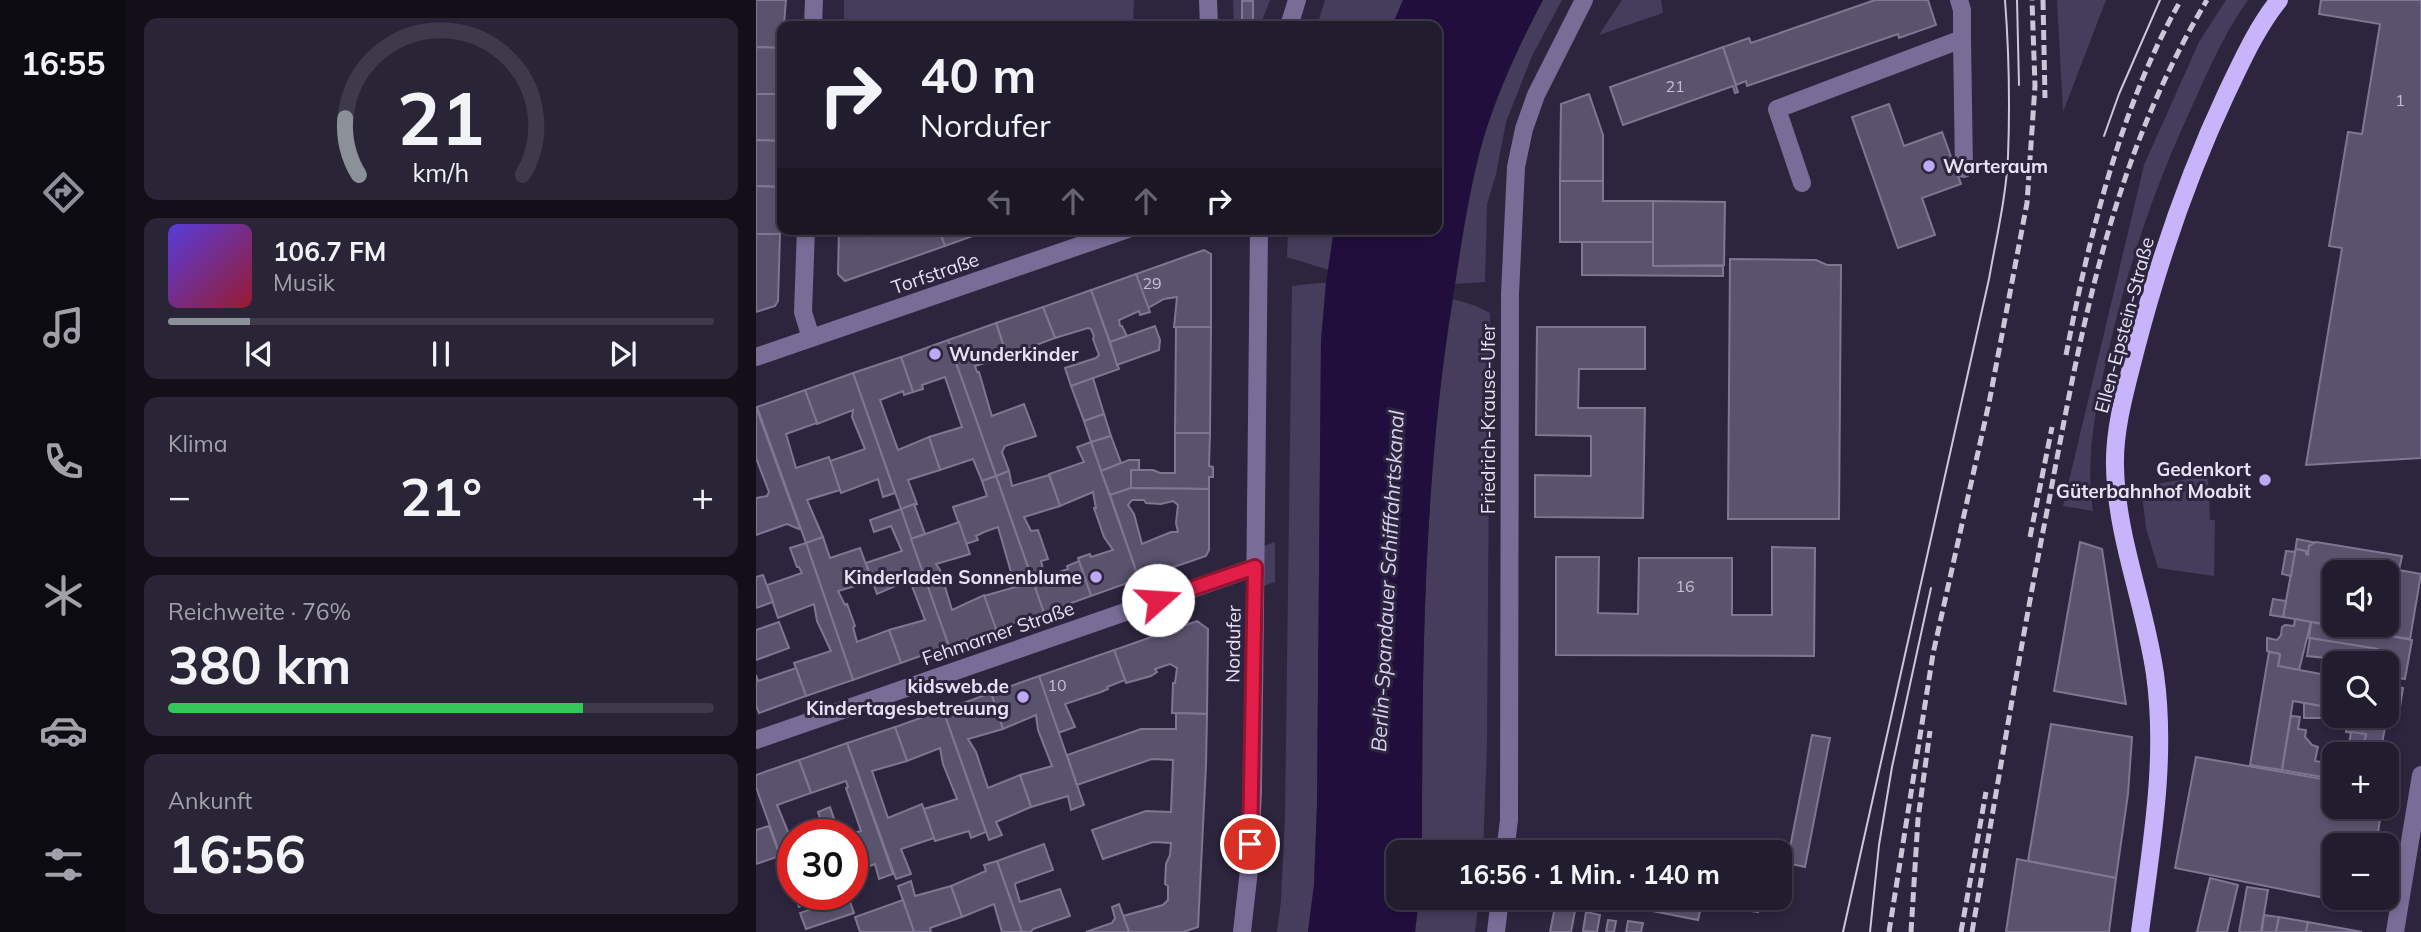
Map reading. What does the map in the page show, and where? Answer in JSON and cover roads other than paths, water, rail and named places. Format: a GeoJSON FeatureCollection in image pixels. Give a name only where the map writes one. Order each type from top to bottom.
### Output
{"type":"FeatureCollection","features":[{"type":"Feature","properties":{"kind":"main road","name":"Ellen-Epstein-Straße"},"geometry":{"type":"LineString","coordinates":[[2140,932],[2158,786],[2159,716],[2146,623],[2118,498],[2115,465],[2118,436],[2128,379],[2147,305],[2172,228],[2201,152],[2238,69],[2279,0]]}},
{"type":"Feature","properties":{"kind":"street"},"geometry":{"type":"LineString","coordinates":[[813,21],[814,0]]}},
{"type":"Feature","properties":{"kind":"street"},"geometry":{"type":"LineString","coordinates":[[1208,0],[1209,21]]}},
{"type":"Feature","properties":{"kind":"street"},"geometry":{"type":"LineString","coordinates":[[1291,21],[1297,0]]}},
{"type":"Feature","properties":{"kind":"street","name":"Friedrich-Krause-Ufer"},"geometry":{"type":"LineString","coordinates":[[1506,840],[1509,820],[1510,294],[1516,167],[1524,129],[1536,95],[1584,0]]}},
{"type":"Feature","properties":{"kind":"street"},"geometry":{"type":"LineString","coordinates":[[1959,0],[1962,10],[1964,169]]}},
{"type":"Feature","properties":{"kind":"street"},"geometry":{"type":"LineString","coordinates":[[1802,183],[1777,109],[1962,39]]}},
{"type":"Feature","properties":{"kind":"street"},"geometry":{"type":"LineString","coordinates":[[806,235],[803,312],[811,338]]}},
{"type":"Feature","properties":{"kind":"street","name":"Torfstraße"},"geometry":{"type":"LineString","coordinates":[[756,357],[1111,235]]}},
{"type":"Feature","properties":{"kind":"street","name":"Nordufer"},"geometry":{"type":"LineString","coordinates":[[1242,932],[1249,870],[1253,792],[1259,235]]}},
{"type":"Feature","properties":{"kind":"street","name":"Fehmarner Straße"},"geometry":{"type":"LineString","coordinates":[[756,740],[1255,567]]}},
{"type":"Feature","properties":{"kind":"street"},"geometry":{"type":"LineString","coordinates":[[2395,932],[2421,775]]}},
{"type":"Feature","properties":{"kind":"street"},"geometry":{"type":"LineString","coordinates":[[1496,932],[1499,910]]}},
{"type":"Feature","properties":{"kind":"water","name":"Berlin-Spandauer Schifffahrtskanal"},"geometry":{"type":"Polygon","coordinates":[[[1403,0],[1543,0],[1503,84],[1478,156],[1465,219],[1442,371],[1426,577],[1422,840],[1386,840],[1386,910],[1418,910],[1415,932],[1308,932],[1314,885],[1317,805],[1321,341],[1326,283],[1333,235],[1442,235],[1442,21],[1394,21],[1403,0]]]}},
{"type":"Feature","properties":{"kind":"tram line"},"geometry":{"type":"LineString","coordinates":[[1843,932],[1989,279],[2000,218],[2009,137],[2005,0]]}},
{"type":"Feature","properties":{"kind":"tram line"},"geometry":{"type":"LineString","coordinates":[[2017,0],[2019,85]]}},
{"type":"Feature","properties":{"kind":"tram line"},"geometry":{"type":"LineString","coordinates":[[2104,136],[2119,94],[2160,0]]}},
{"type":"Feature","properties":{"kind":"tram line"},"geometry":{"type":"LineString","coordinates":[[1870,932],[1879,845],[1892,767],[1931,588]]}},
{"type":"Feature","properties":{"kind":"railway"},"geometry":{"type":"LineString","coordinates":[[1889,932],[1933,654],[1989,403],[2027,203],[2035,86],[2032,0]]}},
{"type":"Feature","properties":{"kind":"railway"},"geometry":{"type":"LineString","coordinates":[[2043,0],[2045,98]]}},
{"type":"Feature","properties":{"kind":"railway"},"geometry":{"type":"LineString","coordinates":[[2066,355],[2085,264],[2124,127],[2160,40],[2181,0]]}},
{"type":"Feature","properties":{"kind":"railway"},"geometry":{"type":"LineString","coordinates":[[1972,932],[2028,612],[2088,309],[2123,183],[2146,122],[2174,61],[2207,0]]}},
{"type":"Feature","properties":{"kind":"railway"},"geometry":{"type":"LineString","coordinates":[[2030,537],[2052,427]]}},
{"type":"Feature","properties":{"kind":"railway"},"geometry":{"type":"LineString","coordinates":[[1911,932],[1918,819],[1930,731]]}},
{"type":"Feature","properties":{"kind":"railway"},"geometry":{"type":"LineString","coordinates":[[1961,932],[1986,792]]}},
{"type":"Feature","properties":{"kind":"place","name":"Warteraum"},"geometry":{"type":"Point","coordinates":[1929,166]}},
{"type":"Feature","properties":{"kind":"place","name":"Wunderkinder"},"geometry":{"type":"Point","coordinates":[935,354]}},
{"type":"Feature","properties":{"kind":"place","name":"Gedenkort Güterbahnhof Moabit"},"geometry":{"type":"Point","coordinates":[2265,480]}},
{"type":"Feature","properties":{"kind":"place","name":"Kinderladen Sonnenblume"},"geometry":{"type":"Point","coordinates":[1096,577]}},
{"type":"Feature","properties":{"kind":"place","name":"kidsweb.de Kindertagesbetreuung"},"geometry":{"type":"Point","coordinates":[1023,697]}}]}
